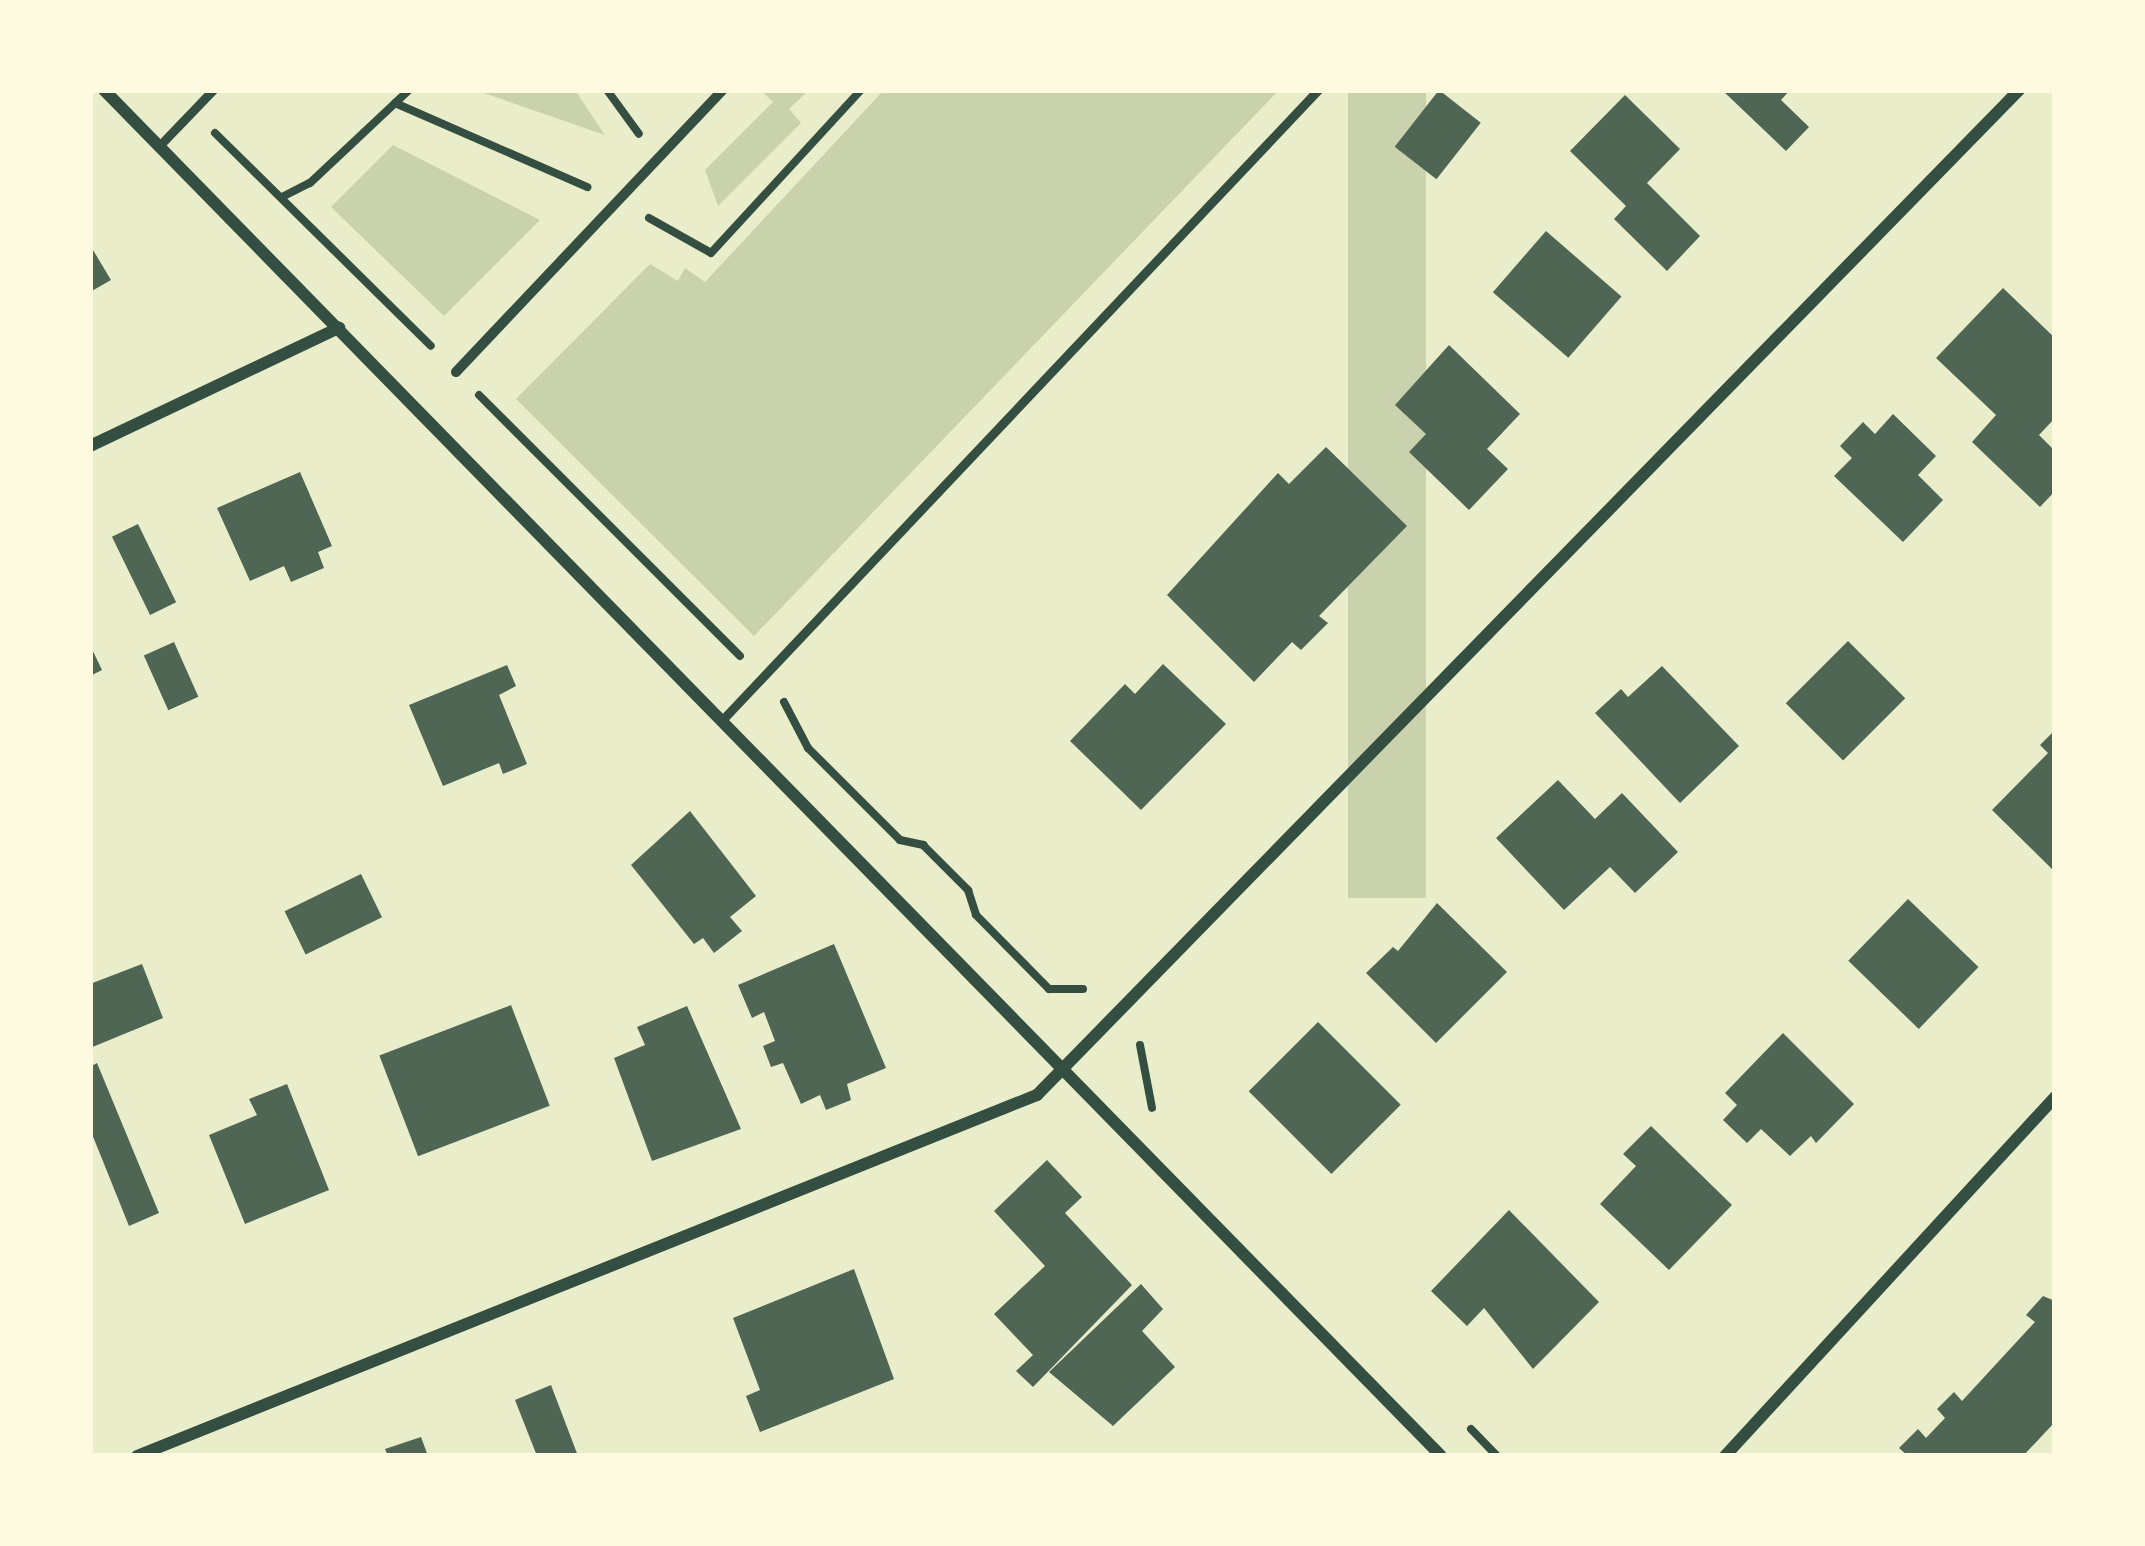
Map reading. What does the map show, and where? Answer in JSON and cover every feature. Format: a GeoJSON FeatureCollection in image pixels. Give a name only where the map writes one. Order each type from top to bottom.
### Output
{"type":"FeatureCollection","features":[{"type":"Feature","properties":{"kind":"street"},"geometry":{"type":"LineString","coordinates":[[104,90],[725,718],[1441,1456]]}},
{"type":"Feature","properties":{"kind":"street"},"geometry":{"type":"LineString","coordinates":[[456,372],[723,90]]}},
{"type":"Feature","properties":{"kind":"street"},"geometry":{"type":"LineString","coordinates":[[136,1456],[1036,1095],[2019,90]]}},
{"type":"Feature","properties":{"kind":"street"},"geometry":{"type":"LineString","coordinates":[[90,446],[339,328]]}},
{"type":"Feature","properties":{"kind":"street"},"geometry":{"type":"LineString","coordinates":[[1724,1456],[2055,1097]]}},
{"type":"Feature","properties":{"kind":"lane"},"geometry":{"type":"LineString","coordinates":[[160,145],[213,90]]}},
{"type":"Feature","properties":{"kind":"lane"},"geometry":{"type":"LineString","coordinates":[[725,718],[1318,90]]}},
{"type":"Feature","properties":{"kind":"path"},"geometry":{"type":"LineString","coordinates":[[281,197],[310,183],[409,90]]}},
{"type":"Feature","properties":{"kind":"path"},"geometry":{"type":"LineString","coordinates":[[607,90],[658,159]]}},
{"type":"Feature","properties":{"kind":"path"},"geometry":{"type":"LineString","coordinates":[[760,676],[795,714],[808,748],[900,840],[923,845],[968,890],[976,915],[1049,989],[1083,988]]}},
{"type":"Feature","properties":{"kind":"green space"},"geometry":{"type":"Polygon","coordinates":[[[475,90],[575,90],[605,135],[475,90]]]}},
{"type":"Feature","properties":{"kind":"green space"},"geometry":{"type":"Polygon","coordinates":[[[760,90],[809,90],[789,109],[801,123],[718,206],[705,170],[773,102],[760,90]]]}},
{"type":"Feature","properties":{"kind":"green space"},"geometry":{"type":"Polygon","coordinates":[[[884,90],[1279,90],[754,636],[516,399],[650,264],[678,281],[685,268],[705,282],[884,90]]]}},
{"type":"Feature","properties":{"kind":"green space"},"geometry":{"type":"Polygon","coordinates":[[[1348,90],[1426,90],[1426,898],[1348,898],[1348,90]]]}},
{"type":"Feature","properties":{"kind":"green space"},"geometry":{"type":"Polygon","coordinates":[[[393,145],[540,220],[444,316],[331,207],[393,145]]]}},
{"type":"Feature","properties":{"kind":"building"},"geometry":{"type":"Polygon","coordinates":[[[1439,90],[1481,123],[1436,179],[1395,147],[1439,90]]]}},
{"type":"Feature","properties":{"kind":"building"},"geometry":{"type":"Polygon","coordinates":[[[1722,90],[1790,90],[1781,100],[1809,127],[1786,151],[1722,90]]]}},
{"type":"Feature","properties":{"kind":"building"},"geometry":{"type":"Polygon","coordinates":[[[1625,95],[1680,149],[1647,183],[1700,236],[1667,271],[1614,219],[1626,206],[1570,151],[1625,95]]]}},
{"type":"Feature","properties":{"kind":"building"},"geometry":{"type":"Polygon","coordinates":[[[1546,231],[1621,297],[1568,358],[1493,292],[1546,231]]]}},
{"type":"Feature","properties":{"kind":"building"},"geometry":{"type":"Polygon","coordinates":[[[90,245],[111,280],[90,292],[90,245]]]}},
{"type":"Feature","properties":{"kind":"building"},"geometry":{"type":"Polygon","coordinates":[[[2003,288],[2055,338],[2055,418],[2039,435],[2055,451],[2055,491],[2040,507],[1972,442],[1996,415],[1936,358],[2003,288]]]}},
{"type":"Feature","properties":{"kind":"building"},"geometry":{"type":"Polygon","coordinates":[[[1449,345],[1520,414],[1487,449],[1508,469],[1469,510],[1409,452],[1426,434],[1395,405],[1449,345]]]}},
{"type":"Feature","properties":{"kind":"building"},"geometry":{"type":"Polygon","coordinates":[[[1893,414],[1936,456],[1918,475],[1943,500],[1903,542],[1834,476],[1852,458],[1840,446],[1863,422],[1875,434],[1893,414]]]}},
{"type":"Feature","properties":{"kind":"building"},"geometry":{"type":"Polygon","coordinates":[[[1326,447],[1407,526],[1319,616],[1328,623],[1301,650],[1292,642],[1254,682],[1167,595],[1278,473],[1289,484],[1326,447]]]}},
{"type":"Feature","properties":{"kind":"building"},"geometry":{"type":"Polygon","coordinates":[[[300,472],[332,546],[318,552],[324,568],[291,582],[284,566],[250,581],[217,508],[300,472]]]}},
{"type":"Feature","properties":{"kind":"building"},"geometry":{"type":"Polygon","coordinates":[[[138,524],[176,602],[150,615],[112,537],[138,524]]]}},
{"type":"Feature","properties":{"kind":"building"},"geometry":{"type":"Polygon","coordinates":[[[1848,641],[1905,698],[1843,761],[1786,703],[1848,641]]]}},
{"type":"Feature","properties":{"kind":"building"},"geometry":{"type":"Polygon","coordinates":[[[174,642],[198,697],[168,710],[144,655],[174,642]]]}},
{"type":"Feature","properties":{"kind":"building"},"geometry":{"type":"Polygon","coordinates":[[[90,645],[102,670],[90,676],[90,645]]]}},
{"type":"Feature","properties":{"kind":"building"},"geometry":{"type":"Polygon","coordinates":[[[1163,664],[1226,724],[1141,810],[1070,741],[1125,684],[1135,694],[1163,664]]]}},
{"type":"Feature","properties":{"kind":"building"},"geometry":{"type":"Polygon","coordinates":[[[507,665],[516,686],[499,695],[527,764],[503,774],[499,763],[443,786],[409,705],[507,665]]]}},
{"type":"Feature","properties":{"kind":"building"},"geometry":{"type":"Polygon","coordinates":[[[1662,666],[1739,746],[1680,803],[1595,713],[1621,689],[1628,697],[1662,666]]]}},
{"type":"Feature","properties":{"kind":"building"},"geometry":{"type":"Polygon","coordinates":[[[2055,730],[2055,872],[1992,810],[2048,753],[2040,745],[2055,730]]]}},
{"type":"Feature","properties":{"kind":"building"},"geometry":{"type":"Polygon","coordinates":[[[1558,780],[1595,819],[1622,793],[1678,852],[1635,893],[1610,867],[1564,910],[1496,838],[1558,780]]]}},
{"type":"Feature","properties":{"kind":"building"},"geometry":{"type":"Polygon","coordinates":[[[690,811],[756,896],[730,917],[742,931],[714,953],[703,938],[694,944],[631,865],[690,811]]]}},
{"type":"Feature","properties":{"kind":"building"},"geometry":{"type":"Polygon","coordinates":[[[361,874],[382,917],[306,954],[285,911],[361,874]]]}},
{"type":"Feature","properties":{"kind":"building"},"geometry":{"type":"Polygon","coordinates":[[[1908,899],[1978,967],[1919,1029],[1848,961],[1908,899]]]}},
{"type":"Feature","properties":{"kind":"building"},"geometry":{"type":"Polygon","coordinates":[[[1437,903],[1507,972],[1436,1043],[1366,973],[1393,947],[1398,951],[1437,903]]]}},
{"type":"Feature","properties":{"kind":"building"},"geometry":{"type":"Polygon","coordinates":[[[834,944],[886,1068],[847,1084],[851,1100],[826,1110],[820,1095],[801,1104],[783,1063],[771,1067],[763,1046],[775,1041],[764,1012],[752,1018],[738,985],[834,944]]]}},
{"type":"Feature","properties":{"kind":"building"},"geometry":{"type":"Polygon","coordinates":[[[142,964],[163,1018],[90,1048],[90,984],[142,964]]]}},
{"type":"Feature","properties":{"kind":"building"},"geometry":{"type":"Polygon","coordinates":[[[511,1005],[550,1106],[418,1156],[379,1056],[511,1005]]]}},
{"type":"Feature","properties":{"kind":"building"},"geometry":{"type":"Polygon","coordinates":[[[687,1006],[741,1129],[652,1161],[614,1058],[645,1045],[637,1027],[687,1006]]]}},
{"type":"Feature","properties":{"kind":"building"},"geometry":{"type":"Polygon","coordinates":[[[1318,1022],[1401,1105],[1331,1174],[1249,1091],[1318,1022]]]}},
{"type":"Feature","properties":{"kind":"building"},"geometry":{"type":"Polygon","coordinates":[[[1783,1033],[1854,1104],[1816,1143],[1811,1136],[1790,1156],[1761,1129],[1747,1143],[1723,1120],[1737,1105],[1725,1093],[1783,1033]]]}},
{"type":"Feature","properties":{"kind":"building"},"geometry":{"type":"Polygon","coordinates":[[[97,1063],[159,1213],[129,1226],[90,1129],[90,1067],[97,1063]]]}},
{"type":"Feature","properties":{"kind":"building"},"geometry":{"type":"Polygon","coordinates":[[[287,1084],[329,1190],[245,1224],[209,1135],[257,1115],[249,1099],[287,1084]]]}},
{"type":"Feature","properties":{"kind":"building"},"geometry":{"type":"Polygon","coordinates":[[[1651,1126],[1732,1205],[1669,1270],[1600,1204],[1636,1166],[1623,1154],[1651,1126]]]}},
{"type":"Feature","properties":{"kind":"building"},"geometry":{"type":"Polygon","coordinates":[[[1047,1160],[1082,1197],[1065,1213],[1132,1285],[1033,1387],[1016,1371],[1033,1355],[994,1314],[1045,1266],[994,1211],[1047,1160]]]}},
{"type":"Feature","properties":{"kind":"building"},"geometry":{"type":"Polygon","coordinates":[[[1509,1210],[1599,1302],[1533,1369],[1484,1308],[1467,1326],[1431,1291],[1509,1210]]]}},
{"type":"Feature","properties":{"kind":"building"},"geometry":{"type":"Polygon","coordinates":[[[854,1269],[894,1379],[760,1432],[746,1396],[760,1390],[733,1318],[854,1269]]]}},
{"type":"Feature","properties":{"kind":"building"},"geometry":{"type":"Polygon","coordinates":[[[1141,1284],[1163,1309],[1142,1331],[1175,1367],[1113,1426],[1049,1372],[1141,1284]]]}},
{"type":"Feature","properties":{"kind":"building"},"geometry":{"type":"Polygon","coordinates":[[[2043,1296],[2055,1301],[2055,1422],[2023,1456],[1908,1456],[1899,1448],[1918,1429],[1926,1438],[1945,1418],[1937,1409],[1954,1392],[1962,1401],[2035,1322],[2026,1315],[2043,1296]]]}},
{"type":"Feature","properties":{"kind":"building"},"geometry":{"type":"Polygon","coordinates":[[[551,1385],[578,1456],[537,1456],[515,1400],[551,1385]]]}},
{"type":"Feature","properties":{"kind":"building"},"geometry":{"type":"Polygon","coordinates":[[[421,1437],[428,1456],[388,1456],[385,1449],[421,1437]]]}}]}
